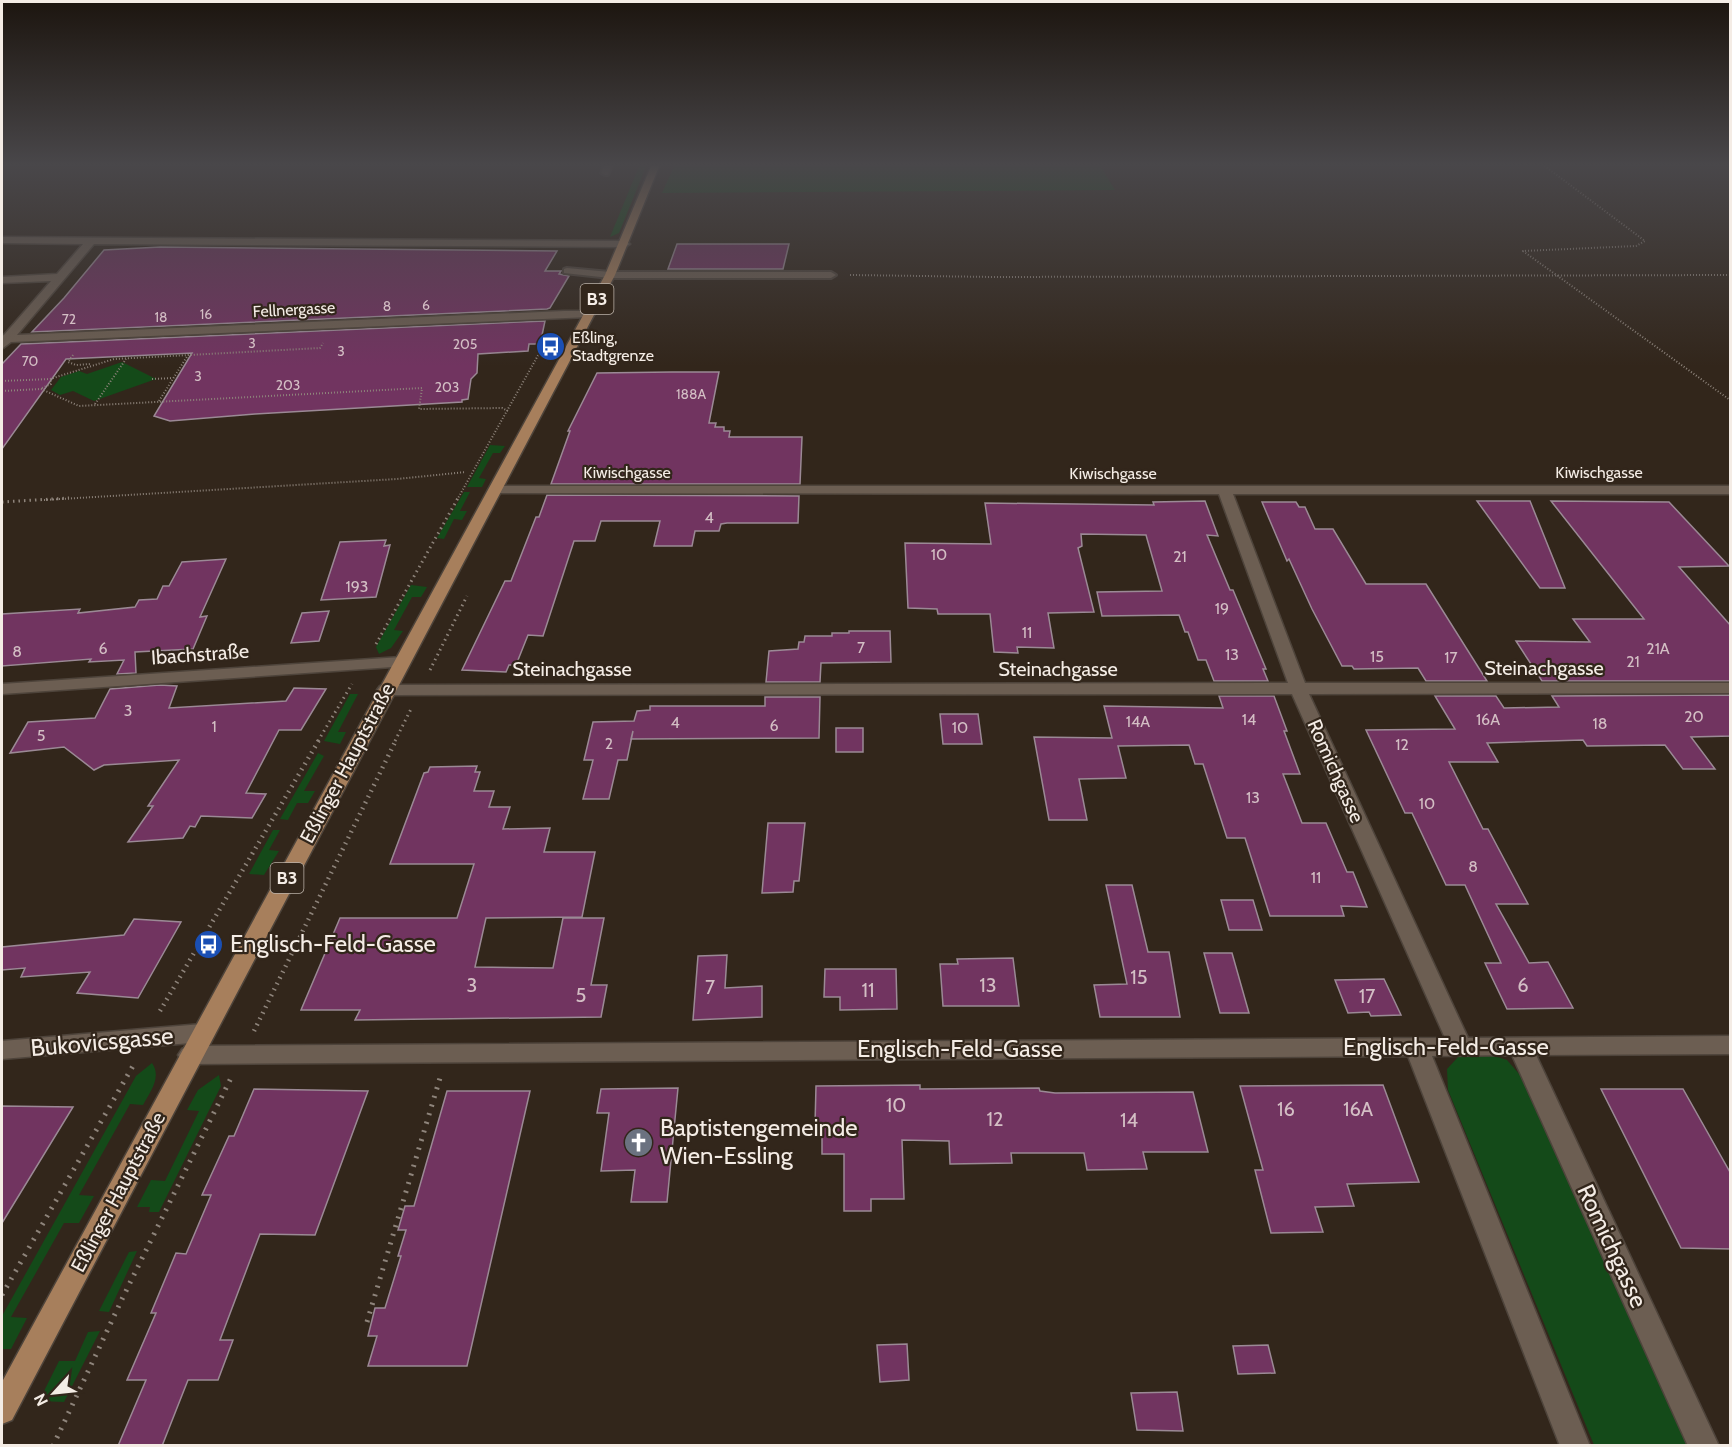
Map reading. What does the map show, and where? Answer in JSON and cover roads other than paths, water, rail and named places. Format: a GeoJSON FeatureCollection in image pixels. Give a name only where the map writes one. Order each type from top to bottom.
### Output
{"type":"FeatureCollection","features":[{"type":"Feature","properties":{"kind":"main road","name":"B3"},"geometry":{"type":"LineString","coordinates":[[625,244],[630,232]]}},
{"type":"Feature","properties":{"kind":"main road","name":"Eßlinger Hauptstraße"},"geometry":{"type":"LineString","coordinates":[[2,1410],[401,662],[496,490],[625,244]]}},
{"type":"Feature","properties":{"kind":"street"},"geometry":{"type":"LineString","coordinates":[[2,240],[625,244]]}},
{"type":"Feature","properties":{"kind":"street"},"geometry":{"type":"LineString","coordinates":[[3,341],[91,241]]}},
{"type":"Feature","properties":{"kind":"street"},"geometry":{"type":"LineString","coordinates":[[2,279],[59,277]]}},
{"type":"Feature","properties":{"kind":"street","name":"Fellnergasse"},"geometry":{"type":"LineString","coordinates":[[3,341],[332,324],[589,314]]}},
{"type":"Feature","properties":{"kind":"street","name":"Kiwischgasse"},"geometry":{"type":"LineString","coordinates":[[496,490],[1731,490]]}},
{"type":"Feature","properties":{"kind":"street","name":"Romichgasse"},"geometry":{"type":"LineString","coordinates":[[1226,491],[1299,690],[1460,1046]]}},
{"type":"Feature","properties":{"kind":"street","name":"Ibachstraße"},"geometry":{"type":"LineString","coordinates":[[2,689],[401,662]]}},
{"type":"Feature","properties":{"kind":"street","name":"Steinachgasse"},"geometry":{"type":"LineString","coordinates":[[386,690],[1731,688]]}},
{"type":"Feature","properties":{"kind":"street","name":"Bukovicsgasse"},"geometry":{"type":"LineString","coordinates":[[2,1050],[202,1033]]}},
{"type":"Feature","properties":{"kind":"street","name":"Englisch-Feld-Gasse"},"geometry":{"type":"LineString","coordinates":[[190,1055],[1731,1045]]}},
{"type":"Feature","properties":{"kind":"street"},"geometry":{"type":"LineString","coordinates":[[1416,1046],[1575,1446]]}},
{"type":"Feature","properties":{"kind":"street","name":"Romichgasse"},"geometry":{"type":"LineString","coordinates":[[1521,1047],[1704,1446]]}},
{"type":"Feature","properties":{"kind":"lane"},"geometry":{"type":"LineString","coordinates":[[567,271],[610,275],[831,275]]}},
{"type":"Feature","properties":{"kind":"place","name":"Eßling, Stadtgrenze"},"geometry":{"type":"Point","coordinates":[551,346]}},
{"type":"Feature","properties":{"kind":"place","name":"Englisch-Feld-Gasse"},"geometry":{"type":"Point","coordinates":[209,944]}},
{"type":"Feature","properties":{"kind":"place","name":"Baptistengemeinde Wien-Essling"},"geometry":{"type":"Point","coordinates":[639,1142]}}]}
